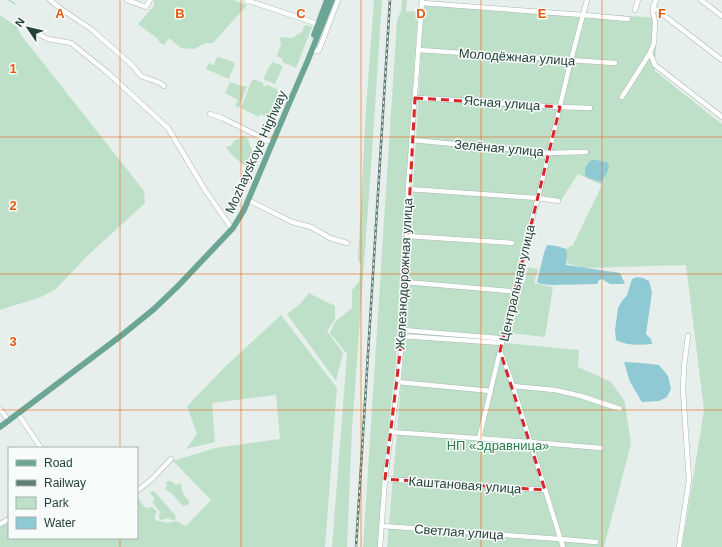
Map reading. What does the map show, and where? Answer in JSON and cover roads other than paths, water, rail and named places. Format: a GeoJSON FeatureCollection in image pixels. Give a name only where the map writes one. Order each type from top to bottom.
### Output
{"type":"FeatureCollection","features":[{"type":"Feature","properties":{"kind":"main road","name":"Mozhayskoye Highway"},"geometry":{"type":"LineString","coordinates":[[0,428],[8,420],[139,318],[162,298],[230,226],[237,216],[305,58],[327,0]]}},
{"type":"Feature","properties":{"kind":"main road","name":"Mozhayskoye Highway"},"geometry":{"type":"LineString","coordinates":[[0,423],[18,414],[135,325],[164,300],[233,228],[240,218],[248,200],[332,0]]}},
{"type":"Feature","properties":{"kind":"street"},"geometry":{"type":"LineString","coordinates":[[50,0],[91,29],[141,76],[164,86]]}},
{"type":"Feature","properties":{"kind":"street"},"geometry":{"type":"LineString","coordinates":[[127,0],[146,7],[150,0]]}},
{"type":"Feature","properties":{"kind":"street"},"geometry":{"type":"LineString","coordinates":[[246,0],[318,24]]}},
{"type":"Feature","properties":{"kind":"street"},"geometry":{"type":"LineString","coordinates":[[312,50],[319,50],[338,0]]}},
{"type":"Feature","properties":{"kind":"street","name":"Центральная улица"},"geometry":{"type":"LineString","coordinates":[[563,547],[500,351],[587,0]]}},
{"type":"Feature","properties":{"kind":"street"},"geometry":{"type":"LineString","coordinates":[[635,10],[638,0]]}},
{"type":"Feature","properties":{"kind":"street"},"geometry":{"type":"LineString","coordinates":[[622,97],[650,53],[654,43],[655,21],[653,7],[656,0]]}},
{"type":"Feature","properties":{"kind":"street"},"geometry":{"type":"LineString","coordinates":[[700,0],[722,16]]}},
{"type":"Feature","properties":{"kind":"street"},"geometry":{"type":"LineString","coordinates":[[422,1],[628,19]]}},
{"type":"Feature","properties":{"kind":"street","name":"Железнодорожная улица"},"geometry":{"type":"LineString","coordinates":[[380,547],[385,479],[398,382],[403,330],[407,252],[408,189],[422,1]]}},
{"type":"Feature","properties":{"kind":"street"},"geometry":{"type":"LineString","coordinates":[[653,7],[722,60]]}},
{"type":"Feature","properties":{"kind":"street"},"geometry":{"type":"LineString","coordinates":[[31,30],[48,39],[71,43],[168,128],[205,190],[230,226]]}},
{"type":"Feature","properties":{"kind":"street","name":"Молодёжная улица"},"geometry":{"type":"LineString","coordinates":[[418,50],[615,62]]}},
{"type":"Feature","properties":{"kind":"street"},"geometry":{"type":"LineString","coordinates":[[650,53],[655,65],[722,117]]}},
{"type":"Feature","properties":{"kind":"street","name":"Ясная улица"},"geometry":{"type":"LineString","coordinates":[[415,98],[590,108]]}},
{"type":"Feature","properties":{"kind":"street"},"geometry":{"type":"LineString","coordinates":[[210,114],[222,118],[269,141]]}},
{"type":"Feature","properties":{"kind":"street","name":"Зелёная улица"},"geometry":{"type":"LineString","coordinates":[[412,140],[549,153],[586,152]]}},
{"type":"Feature","properties":{"kind":"street"},"geometry":{"type":"LineString","coordinates":[[408,189],[538,198],[558,201]]}},
{"type":"Feature","properties":{"kind":"street"},"geometry":{"type":"LineString","coordinates":[[248,200],[292,222],[311,227],[330,238],[347,242]]}},
{"type":"Feature","properties":{"kind":"street"},"geometry":{"type":"LineString","coordinates":[[407,236],[512,244]]}},
{"type":"Feature","properties":{"kind":"street"},"geometry":{"type":"LineString","coordinates":[[405,282],[509,291]]}},
{"type":"Feature","properties":{"kind":"street"},"geometry":{"type":"LineString","coordinates":[[403,330],[498,338]]}},
{"type":"Feature","properties":{"kind":"street"},"geometry":{"type":"LineString","coordinates":[[402,336],[502,343]]}},
{"type":"Feature","properties":{"kind":"street"},"geometry":{"type":"LineString","coordinates":[[679,547],[689,480],[683,391],[684,366],[688,336]]}},
{"type":"Feature","properties":{"kind":"street"},"geometry":{"type":"LineString","coordinates":[[479,439],[500,351]]}},
{"type":"Feature","properties":{"kind":"street"},"geometry":{"type":"LineString","coordinates":[[398,382],[491,391]]}},
{"type":"Feature","properties":{"kind":"street"},"geometry":{"type":"LineString","coordinates":[[512,386],[555,390],[581,396],[620,409]]}},
{"type":"Feature","properties":{"kind":"street"},"geometry":{"type":"LineString","coordinates":[[0,409],[8,420]]}},
{"type":"Feature","properties":{"kind":"street"},"geometry":{"type":"LineString","coordinates":[[18,414],[40,447]]}},
{"type":"Feature","properties":{"kind":"street"},"geometry":{"type":"LineString","coordinates":[[391,432],[601,448]]}},
{"type":"Feature","properties":{"kind":"street"},"geometry":{"type":"LineString","coordinates":[[138,490],[171,460]]}},
{"type":"Feature","properties":{"kind":"street","name":"Каштановая улица"},"geometry":{"type":"LineString","coordinates":[[385,479],[545,490]]}},
{"type":"Feature","properties":{"kind":"street","name":"Светлая улица"},"geometry":{"type":"LineString","coordinates":[[382,526],[596,542]]}},
{"type":"Feature","properties":{"kind":"water"},"geometry":{"type":"Polygon","coordinates":[[[592,160],[607,162],[609,166],[607,173],[601,182],[588,178],[585,175],[586,166],[592,160]]]}},
{"type":"Feature","properties":{"kind":"water"},"geometry":{"type":"Polygon","coordinates":[[[547,245],[566,249],[566,265],[620,273],[625,284],[610,284],[602,279],[599,280],[597,284],[553,285],[541,284],[537,282],[547,245]]]}},
{"type":"Feature","properties":{"kind":"water"},"geometry":{"type":"Polygon","coordinates":[[[637,277],[649,281],[652,292],[646,334],[651,339],[652,344],[629,344],[616,340],[615,330],[618,308],[627,295],[632,279],[637,277]]]}},
{"type":"Feature","properties":{"kind":"water"},"geometry":{"type":"Polygon","coordinates":[[[624,362],[659,365],[668,376],[671,389],[667,397],[659,401],[642,402],[630,382],[624,362]]]}},
{"type":"Feature","properties":{"kind":"waterway"},"geometry":{"type":"LineString","coordinates":[[9,0],[15,4]]}},
{"type":"Feature","properties":{"kind":"railway"},"geometry":{"type":"LineString","coordinates":[[356,547],[390,0]]}},
{"type":"Feature","properties":{"kind":"park label","name":"НП «Здравница»"},"geometry":{"type":"Point","coordinates":[498,445]}}]}
